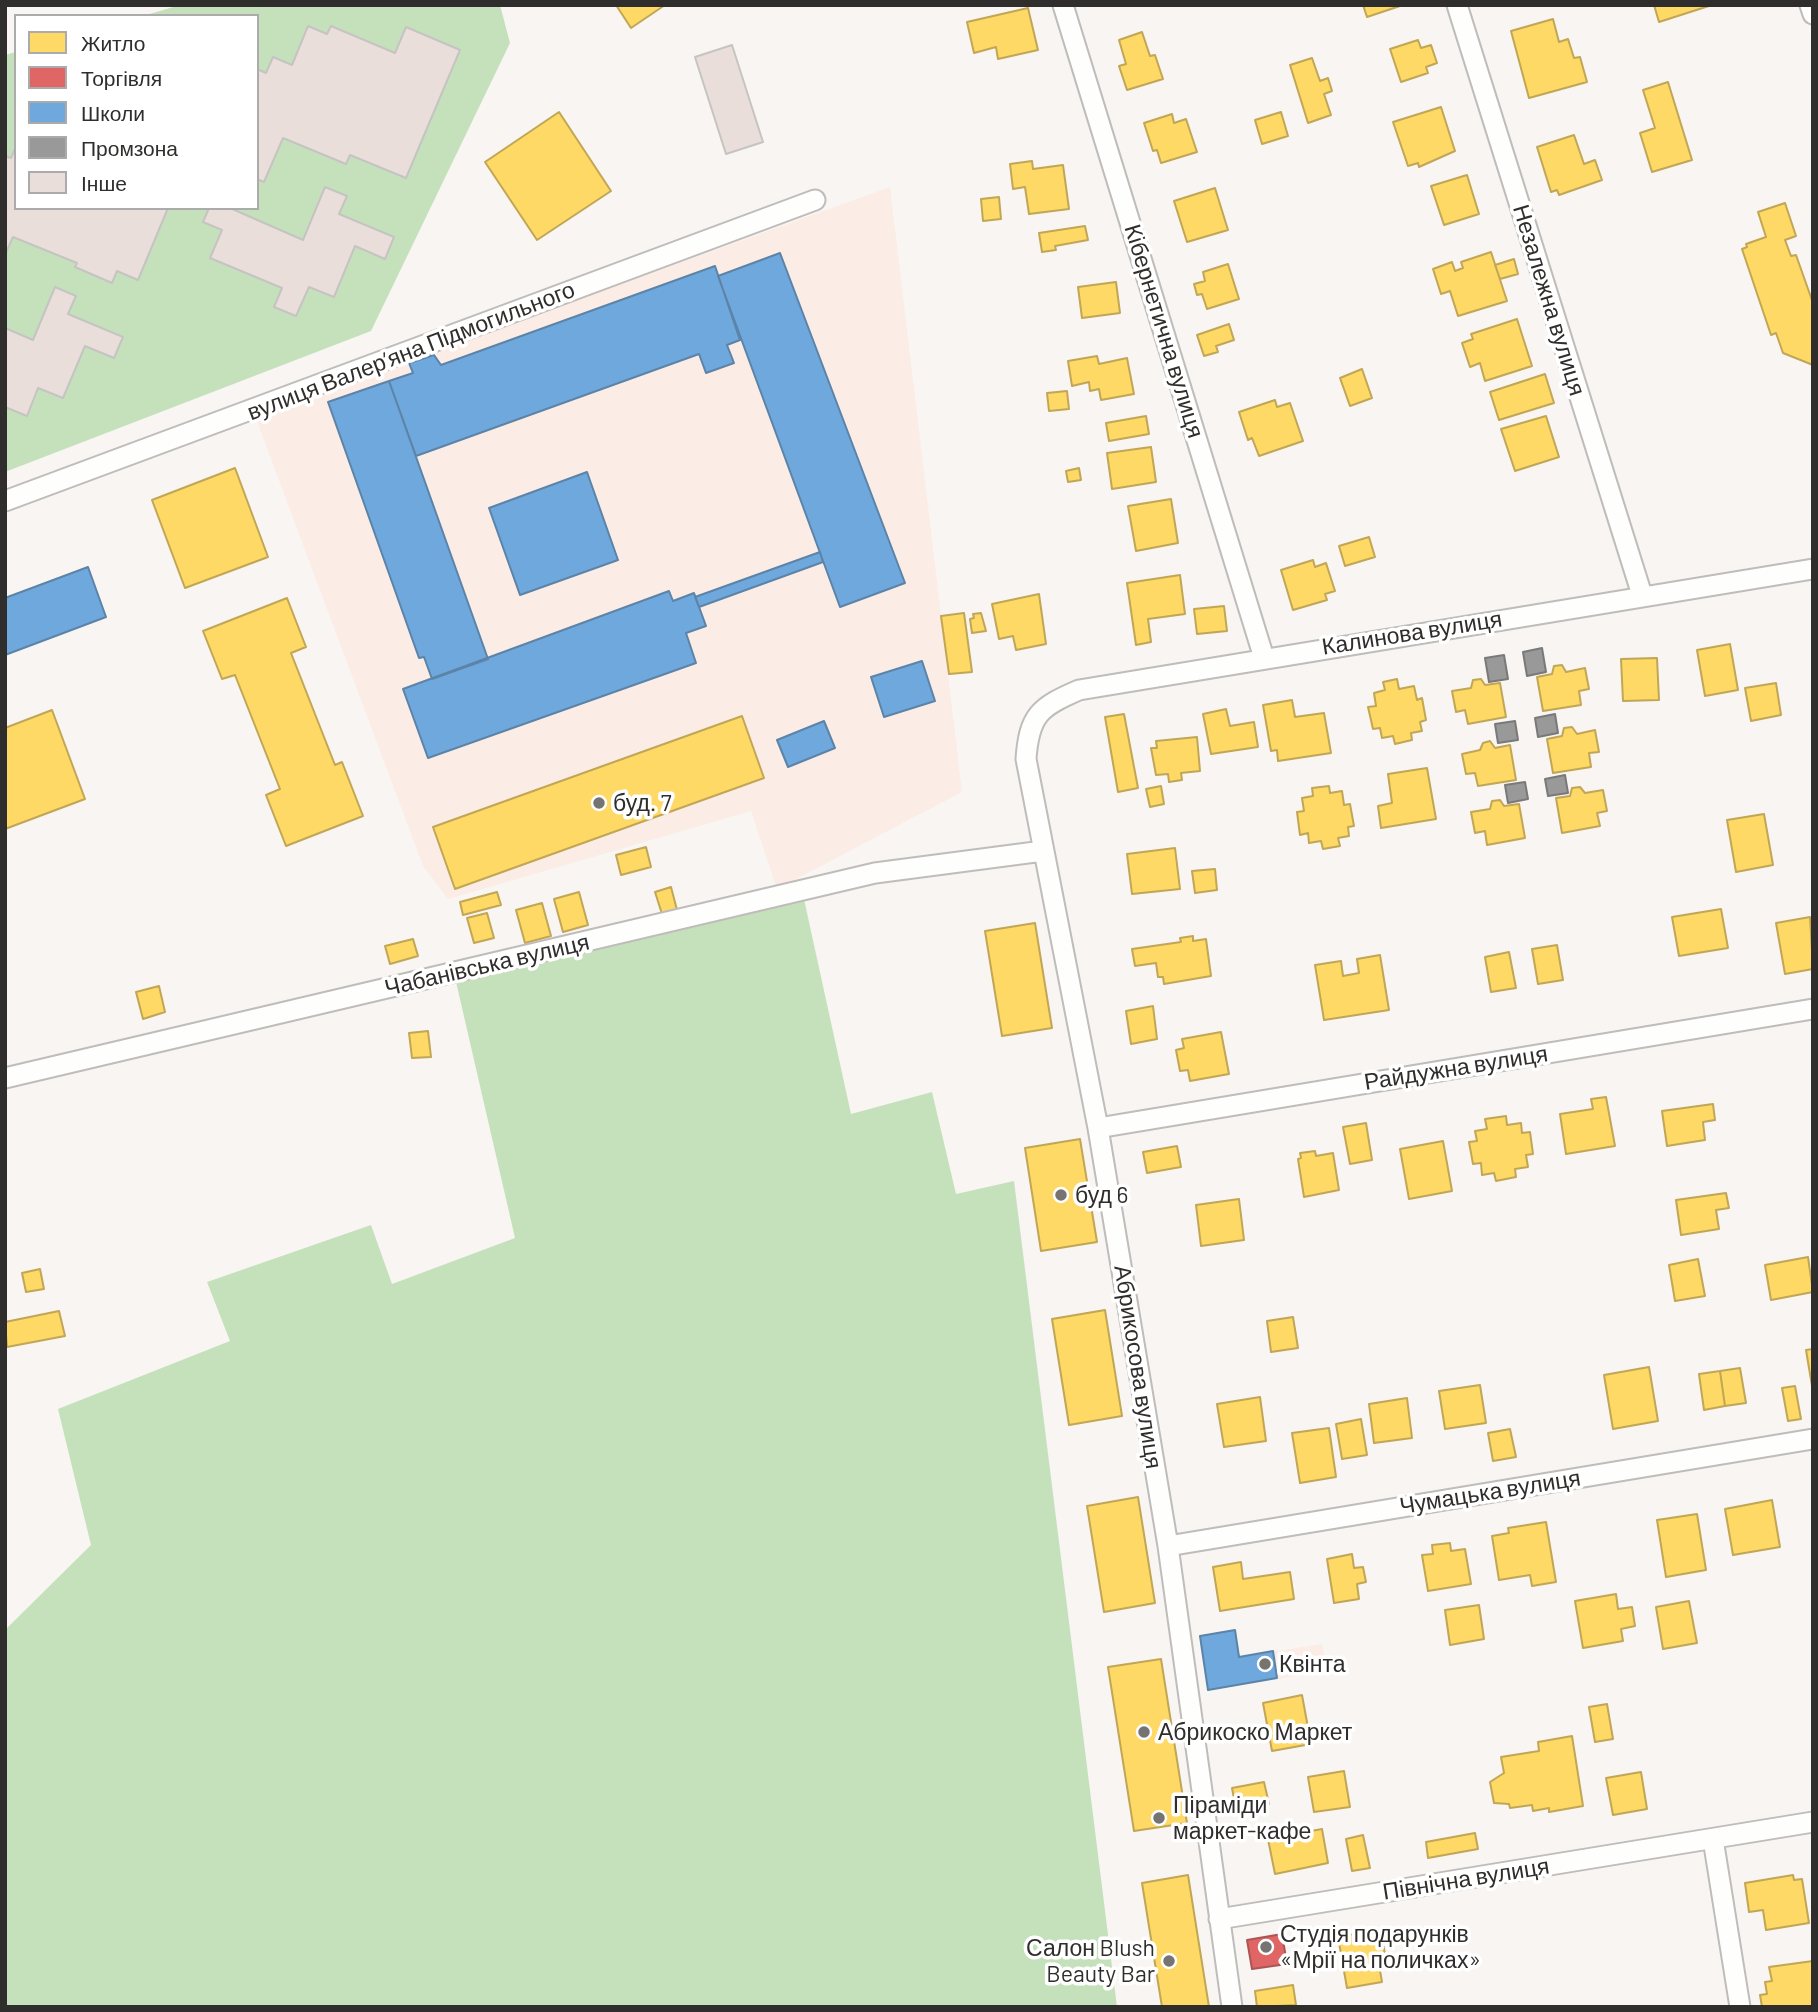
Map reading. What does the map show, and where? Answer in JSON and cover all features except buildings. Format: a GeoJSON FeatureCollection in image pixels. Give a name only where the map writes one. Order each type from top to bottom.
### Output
{"type":"FeatureCollection","features":[{"type":"Feature","properties":{"kind":"street","name":"Кібернетична вулиця"},"geometry":{"type":"LineString","coordinates":[[1063,5],[1264,658]]}},
{"type":"Feature","properties":{"kind":"street","name":"Незалежна вулиця"},"geometry":{"type":"LineString","coordinates":[[1457,5],[1642,595]]}},
{"type":"Feature","properties":{"kind":"street"},"geometry":{"type":"LineString","coordinates":[[1810,5],[1813,14]]}},
{"type":"Feature","properties":{"kind":"street","name":"вулиця Валерʼяна Підмогильного"},"geometry":{"type":"LineString","coordinates":[[5,501],[815,200]]}},
{"type":"Feature","properties":{"kind":"street","name":"Калинова вулиця"},"geometry":{"type":"LineString","coordinates":[[1028,731],[1037,717],[1058,699],[1079,690],[1642,595],[1813,569]]}},
{"type":"Feature","properties":{"kind":"street","name":"Абрикосова вулиця"},"geometry":{"type":"LineString","coordinates":[[1028,731],[1026,759],[1098,1128],[1168,1546],[1232,2007]]}},
{"type":"Feature","properties":{"kind":"street","name":"Чабанівська вулиця"},"geometry":{"type":"LineString","coordinates":[[5,1078],[875,873],[1043,851]]}},
{"type":"Feature","properties":{"kind":"street","name":"Райдужна вулиця"},"geometry":{"type":"LineString","coordinates":[[1098,1128],[1813,1009]]}},
{"type":"Feature","properties":{"kind":"street","name":"Чумацька вулиця"},"geometry":{"type":"LineString","coordinates":[[1168,1546],[1813,1438]]}},
{"type":"Feature","properties":{"kind":"street","name":"Північна вулиця"},"geometry":{"type":"LineString","coordinates":[[1219,1919],[1813,1822]]}},
{"type":"Feature","properties":{"kind":"street"},"geometry":{"type":"LineString","coordinates":[[1713,1839],[1740,2007]]}},
{"type":"Feature","properties":{"kind":"shaded area"},"geometry":{"type":"Polygon","coordinates":[[[890,187],[962,792],[777,889],[751,811],[448,899],[423,866],[255,416],[890,187]]]}},
{"type":"Feature","properties":{"kind":"shaded area","name":"Квінта"},"geometry":{"type":"Polygon","coordinates":[[[1235,1630],[1240,1657],[1322,1644],[1327,1671],[1208,1690],[1200,1636],[1235,1630]]]}},
{"type":"Feature","properties":{"kind":"green space"},"geometry":{"type":"Polygon","coordinates":[[[180,5],[500,5],[510,43],[371,331],[5,472],[5,55],[14,53],[14,210],[259,210],[259,14],[150,14],[180,5]]]}},
{"type":"Feature","properties":{"kind":"green space"},"geometry":{"type":"Polygon","coordinates":[[[802,890],[851,1114],[932,1092],[956,1194],[1014,1181],[1117,2007],[5,2007],[5,1630],[91,1545],[58,1409],[230,1341],[207,1282],[371,1225],[392,1284],[515,1238],[454,973],[802,890]]]}},
{"type":"Feature","properties":{"kind":"place","name":"буд. 7"},"geometry":{"type":"Point","coordinates":[599,803]}},
{"type":"Feature","properties":{"kind":"place","name":"буд 6"},"geometry":{"type":"Point","coordinates":[1061,1195]}},
{"type":"Feature","properties":{"kind":"place","name":"Квінта"},"geometry":{"type":"Point","coordinates":[1265,1664]}},
{"type":"Feature","properties":{"kind":"place","name":"Абрикоско Маркет"},"geometry":{"type":"Point","coordinates":[1144,1732]}},
{"type":"Feature","properties":{"kind":"place","name":"Піраміди маркет-кафе"},"geometry":{"type":"Point","coordinates":[1159,1818]}},
{"type":"Feature","properties":{"kind":"place","name":"Студія подарунків «Мрії на поличках»"},"geometry":{"type":"Point","coordinates":[1266,1947]}},
{"type":"Feature","properties":{"kind":"place","name":"Салон Blush Beauty Bar"},"geometry":{"type":"Point","coordinates":[1169,1961]}}]}
